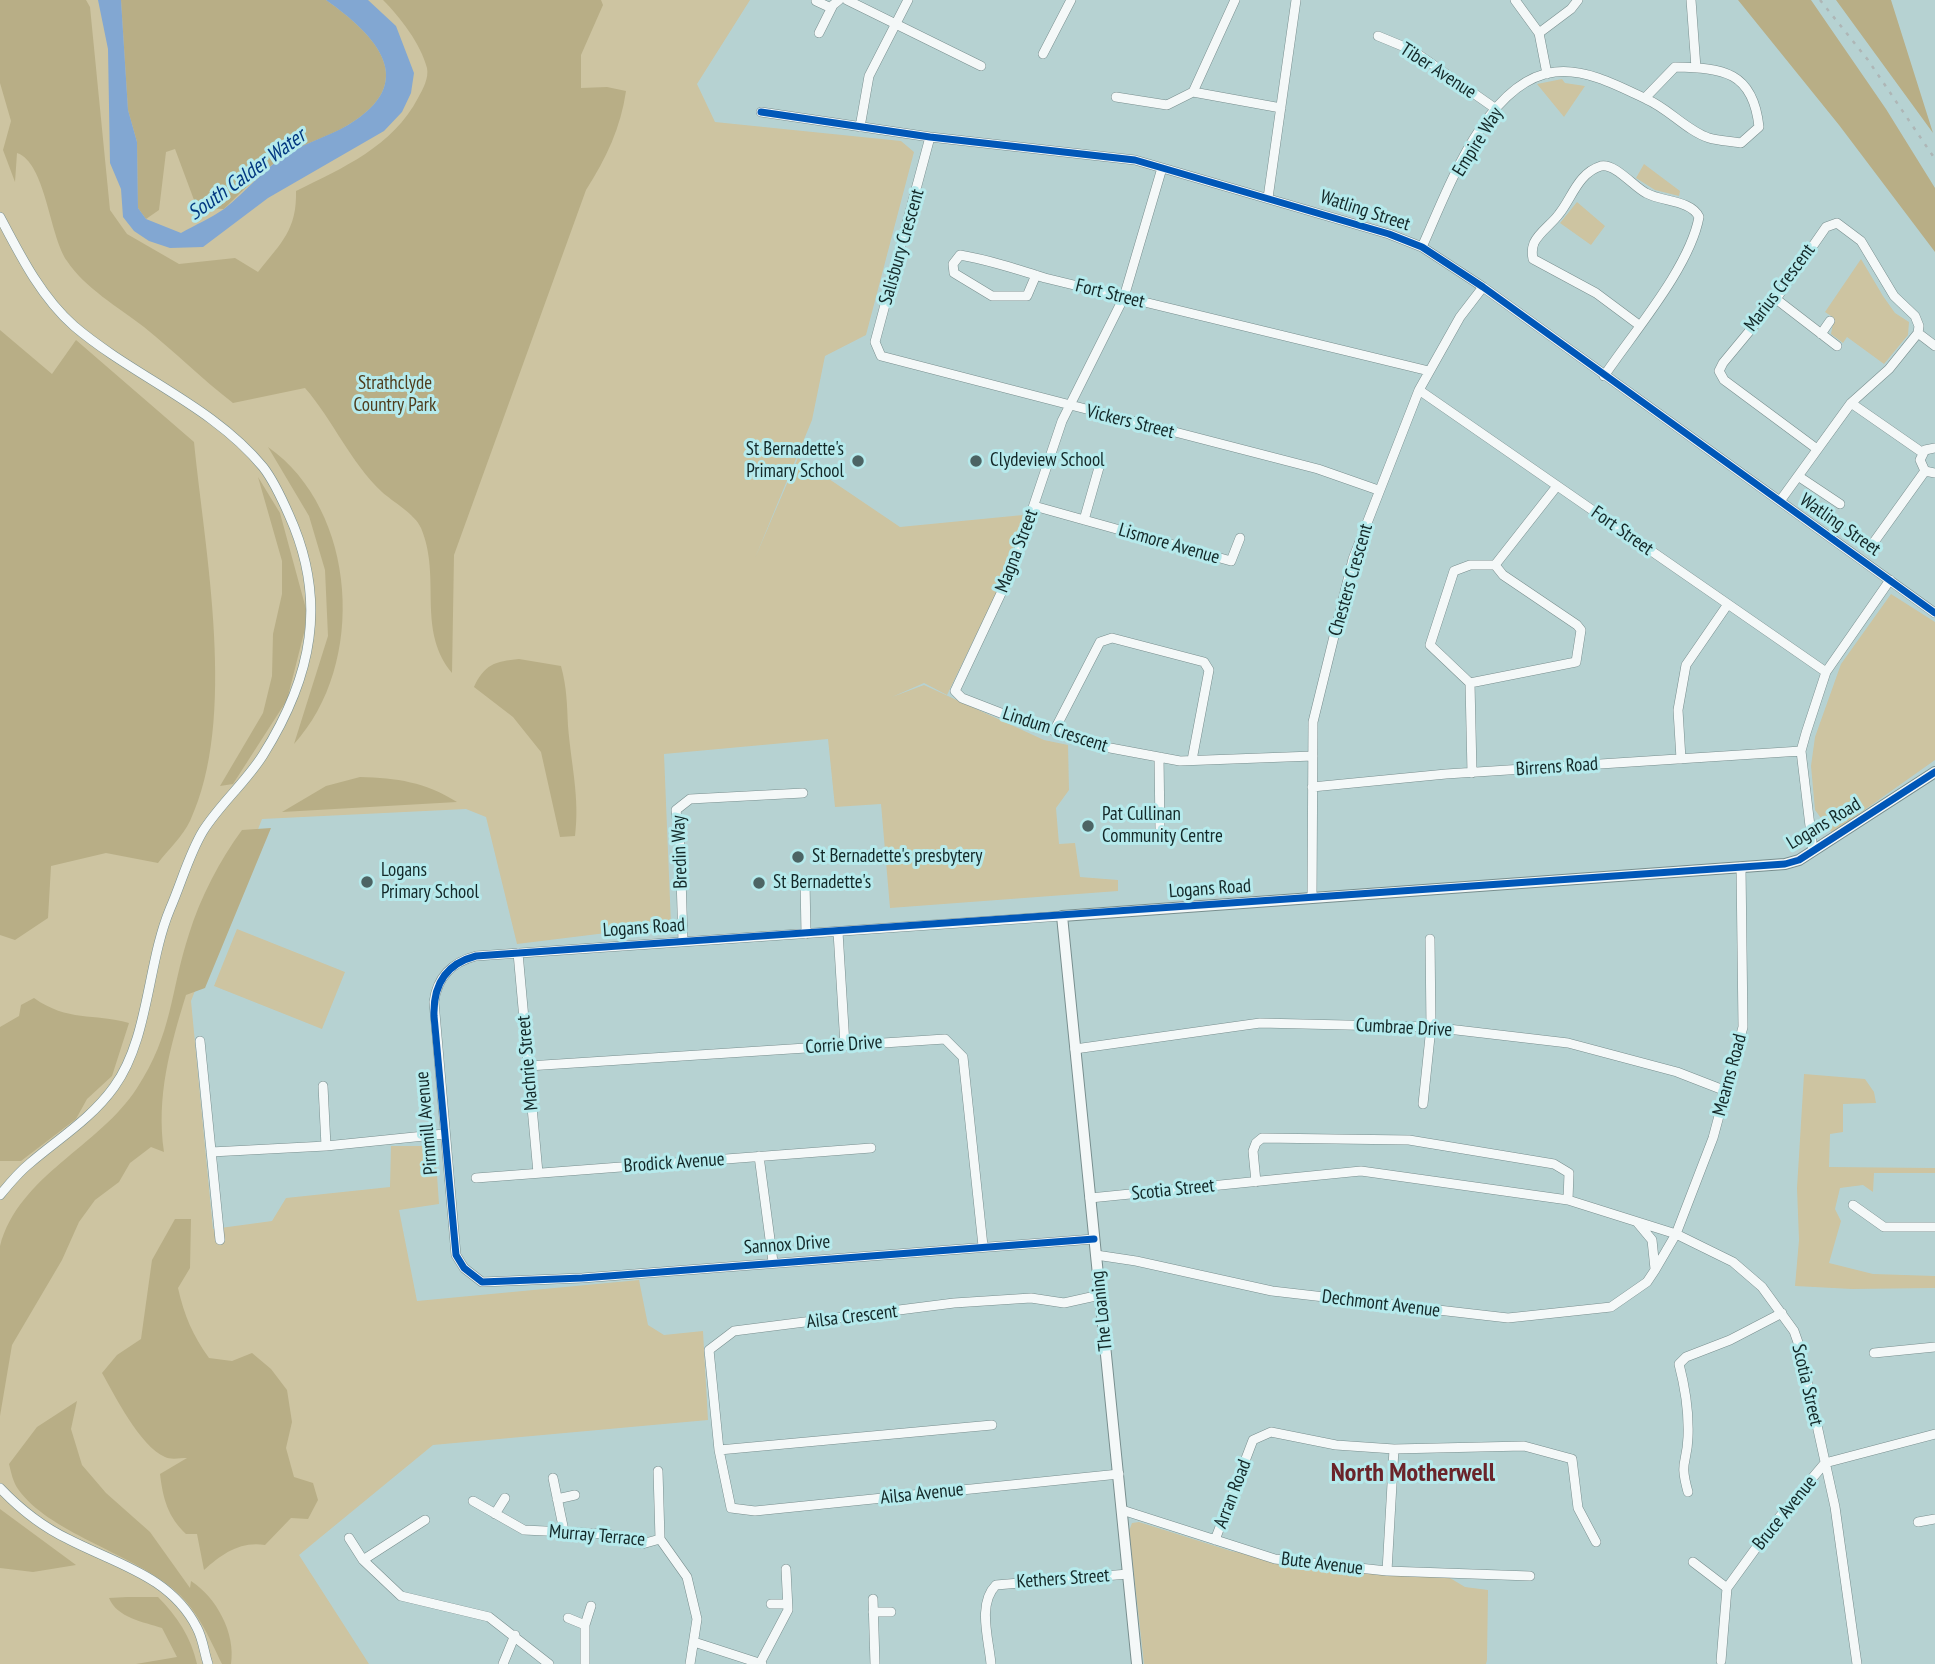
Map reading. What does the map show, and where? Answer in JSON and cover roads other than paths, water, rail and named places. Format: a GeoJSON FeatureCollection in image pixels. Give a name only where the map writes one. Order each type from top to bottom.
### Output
{"type":"FeatureCollection","features":[{"type":"Feature","properties":{"kind":"street"},"geometry":{"type":"LineString","coordinates":[[819,33],[831,8],[839,0]]}},
{"type":"Feature","properties":{"kind":"street"},"geometry":{"type":"LineString","coordinates":[[847,0],[981,66]]}},
{"type":"Feature","properties":{"kind":"street"},"geometry":{"type":"LineString","coordinates":[[860,127],[869,76],[908,0]]}},
{"type":"Feature","properties":{"kind":"street"},"geometry":{"type":"LineString","coordinates":[[1042,54],[1071,0]]}},
{"type":"Feature","properties":{"kind":"street"},"geometry":{"type":"LineString","coordinates":[[1193,92],[1235,0]]}},
{"type":"Feature","properties":{"kind":"street"},"geometry":{"type":"LineString","coordinates":[[1268,198],[1296,0]]}},
{"type":"Feature","properties":{"kind":"street"},"geometry":{"type":"LineString","coordinates":[[1515,0],[1539,33],[1547,74]]}},
{"type":"Feature","properties":{"kind":"street"},"geometry":{"type":"LineString","coordinates":[[1539,33],[1571,9],[1578,0]]}},
{"type":"Feature","properties":{"kind":"street"},"geometry":{"type":"LineString","coordinates":[[1691,0],[1696,68]]}},
{"type":"Feature","properties":{"kind":"street"},"geometry":{"type":"LineString","coordinates":[[816,1],[831,8]]}},
{"type":"Feature","properties":{"kind":"street","name":"Tiber Avenue"},"geometry":{"type":"LineString","coordinates":[[1378,36],[1412,50],[1496,109]]}},
{"type":"Feature","properties":{"kind":"street","name":"Empire Way"},"geometry":{"type":"LineString","coordinates":[[1422,247],[1463,158],[1496,109],[1523,83],[1547,74],[1558,72],[1596,77],[1645,98],[1707,137],[1741,143],[1759,127],[1757,107],[1739,80],[1719,68],[1675,67],[1645,98]]}},
{"type":"Feature","properties":{"kind":"street"},"geometry":{"type":"LineString","coordinates":[[1116,97],[1167,105],[1193,92],[1281,108]]}},
{"type":"Feature","properties":{"kind":"street","name":"Watling Street"},"geometry":{"type":"LineString","coordinates":[[761,112],[930,136],[1103,155],[1162,168],[1354,222],[1422,247],[1483,287],[1935,613]]}},
{"type":"Feature","properties":{"kind":"street","name":"Salisbury Crescent"},"geometry":{"type":"LineString","coordinates":[[881,356],[875,342],[930,136]]}},
{"type":"Feature","properties":{"kind":"street"},"geometry":{"type":"LineString","coordinates":[[1604,376],[1663,292],[1690,244],[1699,217],[1691,207],[1655,198],[1635,187],[1611,166],[1604,165],[1587,175],[1574,188],[1559,215],[1534,243],[1533,259],[1560,276],[1596,293],[1639,325]]}},
{"type":"Feature","properties":{"kind":"street","name":"Magna Street"},"geometry":{"type":"LineString","coordinates":[[956,691],[1012,570],[1069,407],[1124,297],[1162,168]]}},
{"type":"Feature","properties":{"kind":"street"},"geometry":{"type":"LineString","coordinates":[[0,217],[24,262],[52,303],[74,326],[215,422],[263,467],[298,533],[311,587],[313,620],[304,666],[288,712],[261,758],[202,832],[161,931],[134,1048],[115,1086],[80,1124],[26,1166],[0,1195]]}},
{"type":"Feature","properties":{"kind":"street","name":"Marius Crescent"},"geometry":{"type":"LineString","coordinates":[[1817,449],[1724,380],[1719,371],[1776,299],[1826,227],[1837,223],[1861,241],[1894,296],[1915,316],[1918,332],[1935,346]]}},
{"type":"Feature","properties":{"kind":"street","name":"Fort Street"},"geometry":{"type":"LineString","coordinates":[[1036,275],[1027,296],[992,296],[954,273],[953,264],[960,255],[1429,371]]}},
{"type":"Feature","properties":{"kind":"street","name":"Chesters Crescent"},"geometry":{"type":"LineString","coordinates":[[1312,898],[1313,722],[1353,559],[1419,390],[1460,317],[1483,287]]}},
{"type":"Feature","properties":{"kind":"street"},"geometry":{"type":"LineString","coordinates":[[1776,299],[1837,346]]}},
{"type":"Feature","properties":{"kind":"street"},"geometry":{"type":"LineString","coordinates":[[1821,334],[1830,321]]}},
{"type":"Feature","properties":{"kind":"street"},"geometry":{"type":"LineString","coordinates":[[1780,502],[1851,403],[1889,369],[1918,332]]}},
{"type":"Feature","properties":{"kind":"street","name":"Vickers Street"},"geometry":{"type":"LineString","coordinates":[[881,356],[1069,407],[1318,469],[1378,490]]}},
{"type":"Feature","properties":{"kind":"street","name":"Fort Street"},"geometry":{"type":"LineString","coordinates":[[1419,390],[1826,672]]}},
{"type":"Feature","properties":{"kind":"street"},"geometry":{"type":"LineString","coordinates":[[1851,403],[1923,453]]}},
{"type":"Feature","properties":{"kind":"street"},"geometry":{"type":"LineString","coordinates":[[1874,542],[1930,472],[1920,460],[1923,453],[1935,448]]}},
{"type":"Feature","properties":{"kind":"street"},"geometry":{"type":"LineString","coordinates":[[1084,520],[1100,464]]}},
{"type":"Feature","properties":{"kind":"street"},"geometry":{"type":"LineString","coordinates":[[1798,476],[1840,504]]}},
{"type":"Feature","properties":{"kind":"street"},"geometry":{"type":"LineString","coordinates":[[1495,565],[1557,486]]}},
{"type":"Feature","properties":{"kind":"street","name":"Lismore Avenue"},"geometry":{"type":"LineString","coordinates":[[1034,506],[1231,561],[1240,538]]}},
{"type":"Feature","properties":{"kind":"street"},"geometry":{"type":"LineString","coordinates":[[1472,773],[1470,683],[1430,645],[1454,571],[1470,565],[1495,565]]}},
{"type":"Feature","properties":{"kind":"street"},"geometry":{"type":"LineString","coordinates":[[1470,683],[1576,662],[1581,630],[1577,625],[1503,575],[1495,565]]}},
{"type":"Feature","properties":{"kind":"street"},"geometry":{"type":"LineString","coordinates":[[1813,851],[1801,751],[1826,672],[1890,580]]}},
{"type":"Feature","properties":{"kind":"street"},"geometry":{"type":"LineString","coordinates":[[1681,759],[1678,710],[1686,665],[1728,604]]}},
{"type":"Feature","properties":{"kind":"street"},"geometry":{"type":"LineString","coordinates":[[1054,731],[1100,642],[1112,638],[1204,662],[1209,670],[1192,760]]}},
{"type":"Feature","properties":{"kind":"street","name":"Lindum Crescent"},"geometry":{"type":"LineString","coordinates":[[956,691],[962,698],[1054,731],[1105,747],[1159,757],[1192,760],[1313,756]]}},
{"type":"Feature","properties":{"kind":"street","name":"Birrens Road"},"geometry":{"type":"LineString","coordinates":[[1312,787],[1472,773],[1801,751]]}},
{"type":"Feature","properties":{"kind":"street"},"geometry":{"type":"LineString","coordinates":[[1159,757],[1160,830]]}},
{"type":"Feature","properties":{"kind":"street","name":"Logans Road"},"geometry":{"type":"LineString","coordinates":[[461,961],[476,956],[1785,864],[1813,851],[1935,772]]}},
{"type":"Feature","properties":{"kind":"street","name":"Bredin Way"},"geometry":{"type":"LineString","coordinates":[[683,941],[676,810],[680,804],[690,799],[803,793]]}},
{"type":"Feature","properties":{"kind":"street","name":"Mearns Road"},"geometry":{"type":"LineString","coordinates":[[1676,1234],[1713,1138],[1743,1027],[1741,867]]}},
{"type":"Feature","properties":{"kind":"street"},"geometry":{"type":"LineString","coordinates":[[805,880],[806,934]]}},
{"type":"Feature","properties":{"kind":"street","name":"The Loaning"},"geometry":{"type":"LineString","coordinates":[[1062,916],[1137,1664]]}},
{"type":"Feature","properties":{"kind":"street"},"geometry":{"type":"LineString","coordinates":[[838,932],[845,1045]]}},
{"type":"Feature","properties":{"kind":"street"},"geometry":{"type":"LineString","coordinates":[[1423,1104],[1431,1027],[1430,939]]}},
{"type":"Feature","properties":{"kind":"street","name":"Machrie Street"},"geometry":{"type":"LineString","coordinates":[[518,953],[538,1174]]}},
{"type":"Feature","properties":{"kind":"street","name":"Pirnmill Avenue"},"geometry":{"type":"LineString","coordinates":[[461,961],[444,975],[434,1002],[456,1255],[464,1268],[482,1282]]}},
{"type":"Feature","properties":{"kind":"street","name":"Cumbrae Drive"},"geometry":{"type":"LineString","coordinates":[[1075,1049],[1260,1023],[1431,1027],[1580,1046],[1676,1072],[1726,1091]]}},
{"type":"Feature","properties":{"kind":"street","name":"Corrie Drive"},"geometry":{"type":"LineString","coordinates":[[528,1066],[945,1039],[963,1057],[983,1246]]}},
{"type":"Feature","properties":{"kind":"street"},"geometry":{"type":"LineString","coordinates":[[190,1051],[201,1046],[220,1240]]}},
{"type":"Feature","properties":{"kind":"street"},"geometry":{"type":"LineString","coordinates":[[324,1086],[326,1146]]}},
{"type":"Feature","properties":{"kind":"street"},"geometry":{"type":"LineString","coordinates":[[211,1152],[326,1146],[444,1134]]}},
{"type":"Feature","properties":{"kind":"street"},"geometry":{"type":"LineString","coordinates":[[1256,1182],[1253,1151],[1262,1138],[1409,1140],[1554,1164],[1569,1173],[1568,1200]]}},
{"type":"Feature","properties":{"kind":"street","name":"Brodick Avenue"},"geometry":{"type":"LineString","coordinates":[[476,1178],[871,1148]]}},
{"type":"Feature","properties":{"kind":"street"},"geometry":{"type":"LineString","coordinates":[[759,1156],[773,1262]]}},
{"type":"Feature","properties":{"kind":"street","name":"Scotia Street"},"geometry":{"type":"LineString","coordinates":[[1090,1198],[1361,1171],[1568,1200],[1676,1234],[1733,1262],[1762,1287],[1782,1312],[1794,1331],[1800,1348],[1835,1507],[1857,1664]]}},
{"type":"Feature","properties":{"kind":"street"},"geometry":{"type":"LineString","coordinates":[[1853,1205],[1884,1227],[1935,1227]]}},
{"type":"Feature","properties":{"kind":"street"},"geometry":{"type":"LineString","coordinates":[[1633,1219],[1652,1240],[1655,1270]]}},
{"type":"Feature","properties":{"kind":"street","name":"Dechmont Avenue"},"geometry":{"type":"LineString","coordinates":[[1096,1255],[1136,1261],[1272,1291],[1508,1318],[1611,1307],[1647,1282],[1676,1234]]}},
{"type":"Feature","properties":{"kind":"street","name":"Sannox Drive"},"geometry":{"type":"LineString","coordinates":[[482,1282],[582,1278],[1094,1239]]}},
{"type":"Feature","properties":{"kind":"street","name":"Ailsa Crescent"},"geometry":{"type":"LineString","coordinates":[[728,1503],[719,1450],[709,1350],[734,1331],[954,1303],[1031,1298],[1064,1303],[1100,1295]]}},
{"type":"Feature","properties":{"kind":"street"},"geometry":{"type":"LineString","coordinates":[[1688,1492],[1681,1468],[1689,1438],[1686,1391],[1679,1364],[1686,1357],[1730,1340],[1782,1312]]}},
{"type":"Feature","properties":{"kind":"street"},"geometry":{"type":"LineString","coordinates":[[1874,1353],[1935,1347]]}},
{"type":"Feature","properties":{"kind":"street"},"geometry":{"type":"LineString","coordinates":[[719,1450],[992,1425]]}},
{"type":"Feature","properties":{"kind":"street","name":"Arran Road"},"geometry":{"type":"LineString","coordinates":[[1215,1540],[1253,1440],[1271,1432],[1336,1445],[1394,1450],[1524,1447],[1572,1459],[1578,1508],[1596,1542]]}},
{"type":"Feature","properties":{"kind":"street","name":"Bruce Avenue"},"geometry":{"type":"LineString","coordinates":[[1727,1588],[1772,1526],[1825,1463],[1935,1434]]}},
{"type":"Feature","properties":{"kind":"street"},"geometry":{"type":"LineString","coordinates":[[1387,1571],[1394,1450]]}},
{"type":"Feature","properties":{"kind":"street"},"geometry":{"type":"LineString","coordinates":[[659,1471],[660,1539],[687,1577],[697,1619],[690,1664]]}},
{"type":"Feature","properties":{"kind":"street","name":"Ailsa Avenue"},"geometry":{"type":"LineString","coordinates":[[728,1503],[731,1508],[755,1511],[1119,1474]]}},
{"type":"Feature","properties":{"kind":"street"},"geometry":{"type":"LineString","coordinates":[[553,1478],[564,1531]]}},
{"type":"Feature","properties":{"kind":"street"},"geometry":{"type":"LineString","coordinates":[[0,1488],[21,1510],[42,1525],[162,1585],[182,1604],[198,1629],[208,1664]]}},
{"type":"Feature","properties":{"kind":"street"},"geometry":{"type":"LineString","coordinates":[[557,1499],[575,1495]]}},
{"type":"Feature","properties":{"kind":"street"},"geometry":{"type":"LineString","coordinates":[[495,1514],[505,1498]]}},
{"type":"Feature","properties":{"kind":"street","name":"Murray Terrace"},"geometry":{"type":"LineString","coordinates":[[473,1501],[524,1530],[608,1534],[642,1544],[660,1539]]}},
{"type":"Feature","properties":{"kind":"street","name":"Bute Avenue"},"geometry":{"type":"LineString","coordinates":[[1122,1510],[1275,1559],[1387,1571],[1530,1577]]}},
{"type":"Feature","properties":{"kind":"street"},"geometry":{"type":"LineString","coordinates":[[1918,1522],[1935,1519]]}},
{"type":"Feature","properties":{"kind":"street"},"geometry":{"type":"LineString","coordinates":[[363,1560],[425,1520]]}},
{"type":"Feature","properties":{"kind":"street"},"geometry":{"type":"LineString","coordinates":[[349,1538],[363,1560],[401,1596],[489,1617],[549,1664]]}},
{"type":"Feature","properties":{"kind":"street"},"geometry":{"type":"LineString","coordinates":[[1693,1562],[1727,1588],[1721,1661]]}},
{"type":"Feature","properties":{"kind":"street"},"geometry":{"type":"LineString","coordinates":[[694,1642],[761,1664],[788,1610],[786,1569]]}},
{"type":"Feature","properties":{"kind":"street","name":"Kethers Street"},"geometry":{"type":"LineString","coordinates":[[991,1664],[985,1605],[988,1593],[996,1585],[1128,1574]]}},
{"type":"Feature","properties":{"kind":"street"},"geometry":{"type":"LineString","coordinates":[[873,1599],[875,1664]]}},
{"type":"Feature","properties":{"kind":"street"},"geometry":{"type":"LineString","coordinates":[[771,1604],[788,1604]]}},
{"type":"Feature","properties":{"kind":"street"},"geometry":{"type":"LineString","coordinates":[[585,1664],[585,1625],[591,1606]]}},
{"type":"Feature","properties":{"kind":"street"},"geometry":{"type":"LineString","coordinates":[[873,1612],[891,1612]]}},
{"type":"Feature","properties":{"kind":"street"},"geometry":{"type":"LineString","coordinates":[[568,1618],[585,1625]]}},
{"type":"Feature","properties":{"kind":"street"},"geometry":{"type":"LineString","coordinates":[[503,1664],[515,1635]]}},
{"type":"Feature","properties":{"kind":"water","name":"South Calder Water"},"geometry":{"type":"Polygon","coordinates":[[[98,0],[121,0],[128,110],[137,142],[138,208],[146,219],[181,233],[224,209],[289,153],[348,125],[370,109],[382,92],[386,76],[383,60],[374,44],[345,14],[326,0],[368,0],[396,26],[414,73],[411,93],[402,112],[384,131],[268,198],[203,247],[170,248],[149,241],[134,231],[123,217],[121,189],[110,163],[108,49],[98,0]]]}},
{"type":"Feature","properties":{"kind":"railway"},"geometry":{"type":"LineString","coordinates":[[1820,0],[1868,60],[1935,159]]}},
{"type":"Feature","properties":{"kind":"place","name":"St Bernadette's Primary School"},"geometry":{"type":"Point","coordinates":[858,461]}},
{"type":"Feature","properties":{"kind":"place","name":"Clydeview School"},"geometry":{"type":"Point","coordinates":[976,461]}},
{"type":"Feature","properties":{"kind":"place","name":"Pat Cullinan Community Centre"},"geometry":{"type":"Point","coordinates":[1088,826]}},
{"type":"Feature","properties":{"kind":"place","name":"St Bernadette's presbytery"},"geometry":{"type":"Point","coordinates":[798,857]}},
{"type":"Feature","properties":{"kind":"place","name":"Logans Primary School"},"geometry":{"type":"Point","coordinates":[367,882]}},
{"type":"Feature","properties":{"kind":"place","name":"St Bernadette's"},"geometry":{"type":"Point","coordinates":[759,883]}},
{"type":"Feature","properties":{"kind":"district","name":"North Motherwell"},"geometry":{"type":"Point","coordinates":[1413,1474]}},
{"type":"Feature","properties":{"kind":"park label","name":"Strathclyde Country Park"},"geometry":{"type":"Point","coordinates":[395,395]}}]}
